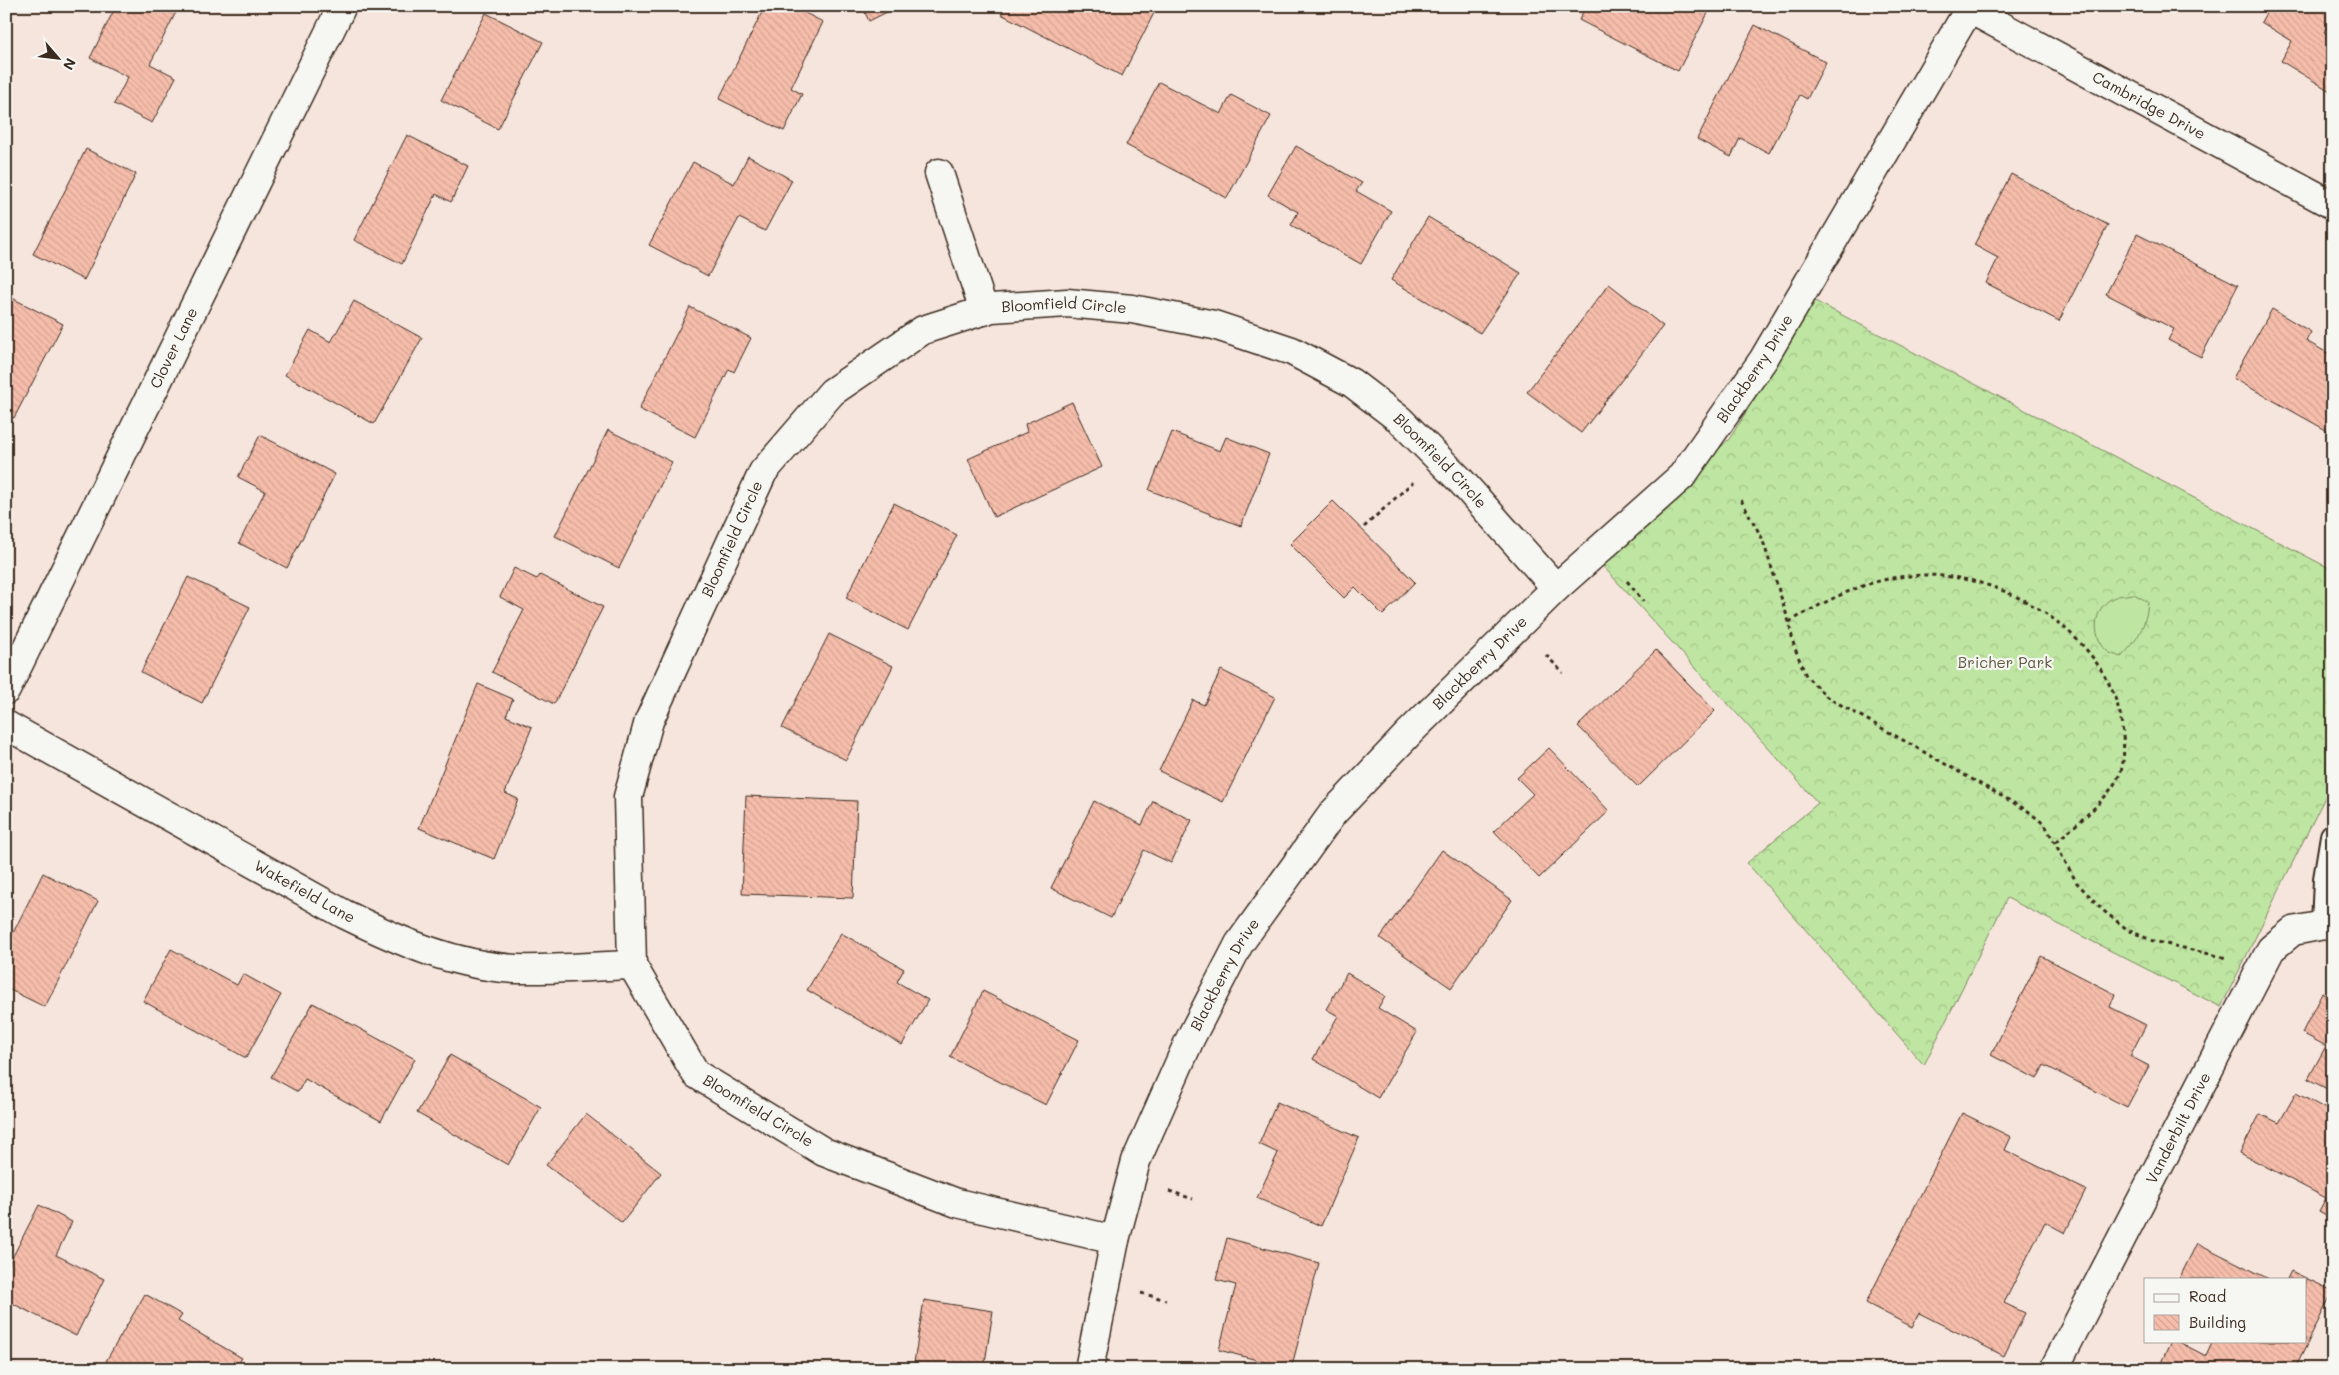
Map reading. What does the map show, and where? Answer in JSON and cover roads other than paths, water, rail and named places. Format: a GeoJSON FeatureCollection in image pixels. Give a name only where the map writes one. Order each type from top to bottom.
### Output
{"type":"FeatureCollection","features":[{"type":"Feature","properties":{"kind":"street","name":"Clover Lane"},"geometry":{"type":"LineString","coordinates":[[6,690],[342,6]]}},
{"type":"Feature","properties":{"kind":"street","name":"Cambridge Drive"},"geometry":{"type":"LineString","coordinates":[[1967,8],[2333,205]]}},
{"type":"Feature","properties":{"kind":"street","name":"Blackberry Drive"},"geometry":{"type":"LineString","coordinates":[[1089,1369],[1114,1240],[1136,1161],[1190,1039],[1239,944],[1333,813],[1410,732],[1556,588],[1682,476],[1763,360],[1967,8]]}},
{"type":"Feature","properties":{"kind":"street"},"geometry":{"type":"LineString","coordinates":[[939,173],[984,311]]}},
{"type":"Feature","properties":{"kind":"street","name":"Bloomfield Circle"},"geometry":{"type":"LineString","coordinates":[[1114,1240],[957,1203],[824,1152],[696,1074],[632,965],[628,796],[649,721],[763,472],[832,392],[923,330],[992,308],[1067,303],[1132,309],[1214,325],[1292,351],[1352,383],[1399,419],[1461,481],[1556,588]]}},
{"type":"Feature","properties":{"kind":"street","name":"Wakefield Lane"},"geometry":{"type":"LineString","coordinates":[[6,725],[336,909],[399,941],[456,960],[517,969],[632,965]]}},
{"type":"Feature","properties":{"kind":"street","name":"Vanderbilt Drive"},"geometry":{"type":"LineString","coordinates":[[2054,1369],[2256,974],[2271,949],[2292,931],[2328,925]]}},
{"type":"Feature","properties":{"kind":"lane"},"geometry":{"type":"LineString","coordinates":[[2328,925],[2326,879],[2333,836]]}},
{"type":"Feature","properties":{"kind":"park label","name":"Bricher Park"},"geometry":{"type":"Point","coordinates":[2005,663]}}]}
